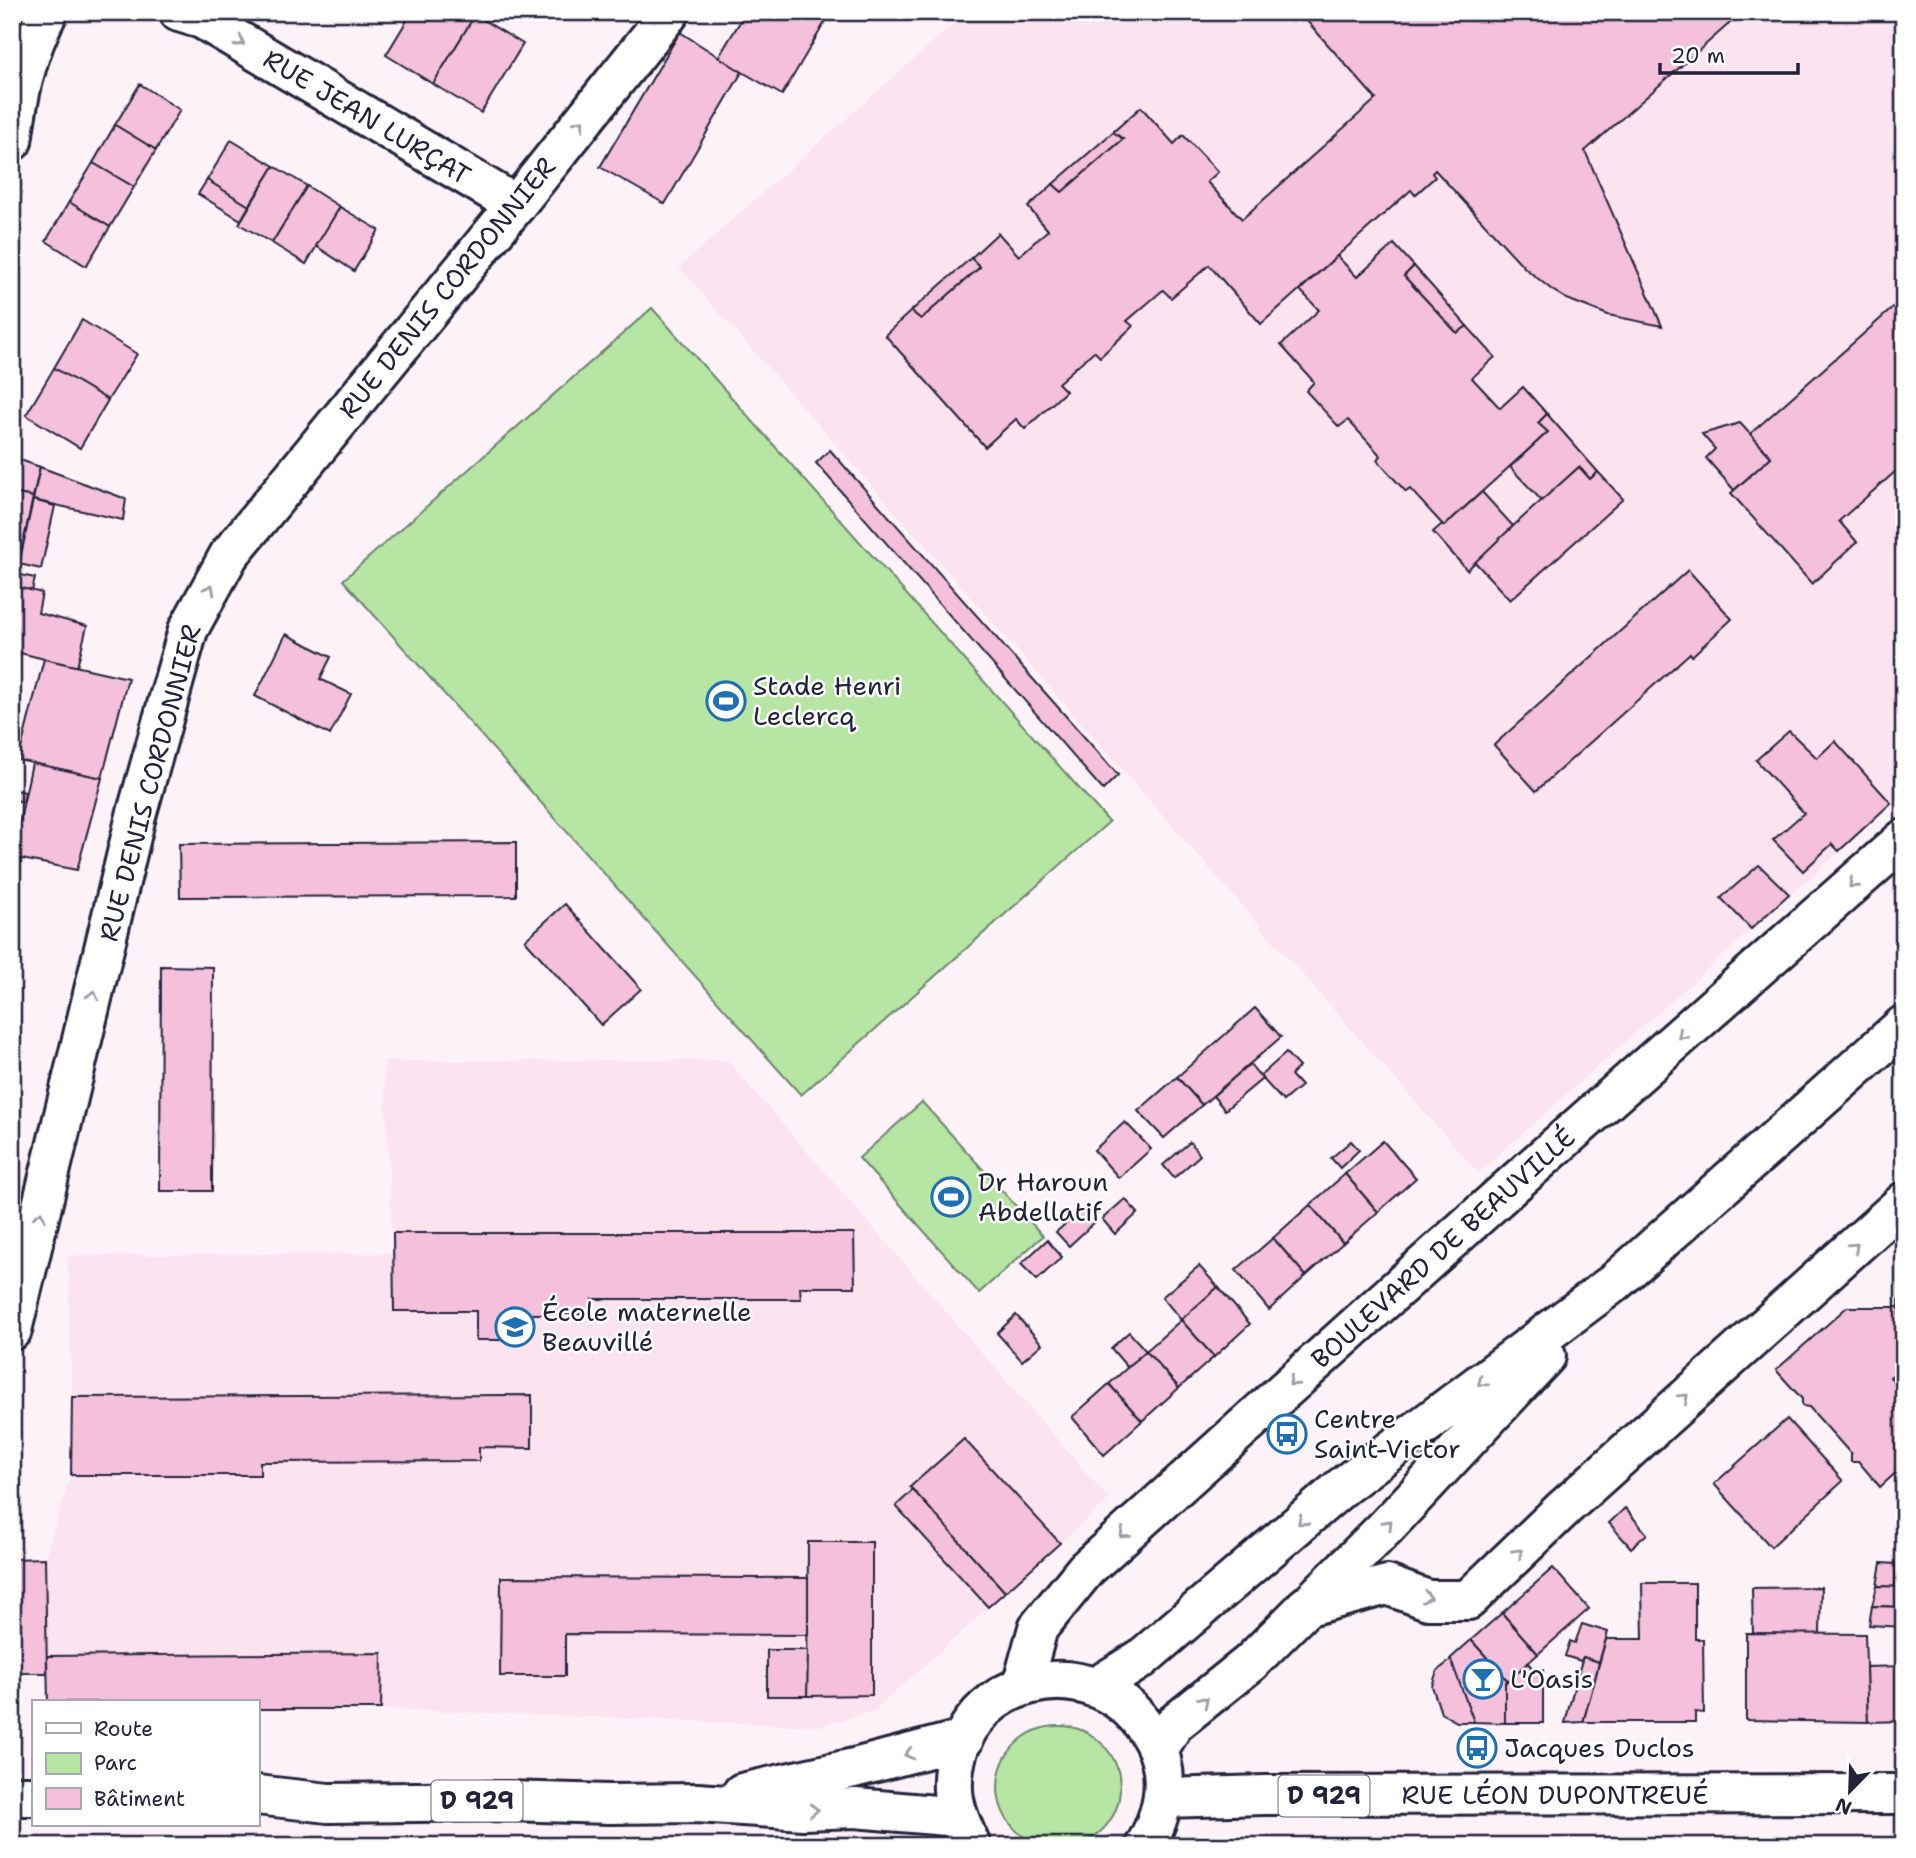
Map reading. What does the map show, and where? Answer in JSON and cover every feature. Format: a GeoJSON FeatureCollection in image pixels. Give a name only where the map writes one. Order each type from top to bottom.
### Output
{"type":"FeatureCollection","features":[{"type":"Feature","properties":{"kind":"street"},"geometry":{"type":"LineString","coordinates":[[12,141],[19,89],[34,37],[48,12]]}},
{"type":"Feature","properties":{"kind":"street","name":"RUE JEAN LURÇAT"},"geometry":{"type":"LineString","coordinates":[[179,12],[202,19],[516,205]]}},
{"type":"Feature","properties":{"kind":"street","name":"RUE DENIS CORDONNIER"},"geometry":{"type":"LineString","coordinates":[[12,1330],[136,816],[188,630],[229,555],[516,205],[670,12]]}},
{"type":"Feature","properties":{"kind":"street","name":"BOULEVARD DE BEAUVILLÉ"},"geometry":{"type":"LineString","coordinates":[[1022,1686],[1038,1628],[1086,1569],[1518,1180],[1904,839]]}},
{"type":"Feature","properties":{"kind":"street"},"geometry":{"type":"LineString","coordinates":[[1096,1687],[1141,1659],[1342,1487],[1615,1282],[1904,1025]]}},
{"type":"Feature","properties":{"kind":"street"},"geometry":{"type":"LineString","coordinates":[[1306,1607],[1387,1585],[1428,1600],[1468,1600],[1564,1507],[1904,1202]]}},
{"type":"Feature","properties":{"kind":"street"},"geometry":{"type":"LineString","coordinates":[[1158,1750],[1174,1724],[1250,1663],[1386,1527],[1615,1282]]}},
{"type":"Feature","properties":{"kind":"street"},"geometry":{"type":"LineString","coordinates":[[965,1831],[953,1790],[956,1764],[964,1739],[979,1717],[996,1699],[1022,1686],[1048,1681],[1073,1681],[1096,1687],[1123,1701],[1144,1723],[1158,1750],[1164,1773],[1164,1798],[1157,1824],[1145,1846]]}},
{"type":"Feature","properties":{"kind":"street","name":"D 929"},"geometry":{"type":"LineString","coordinates":[[697,1803],[854,1769],[964,1739]]}},
{"type":"Feature","properties":{"kind":"street","name":"RUE LÉON DUPONTREUÉ"},"geometry":{"type":"LineString","coordinates":[[1164,1798],[1265,1795],[1904,1794]]}},
{"type":"Feature","properties":{"kind":"street"},"geometry":{"type":"LineString","coordinates":[[12,1796],[32,1796]]}},
{"type":"Feature","properties":{"kind":"street","name":"D 929"},"geometry":{"type":"LineString","coordinates":[[259,1796],[328,1803],[697,1803],[803,1810],[855,1808],[965,1831]]}},
{"type":"Feature","properties":{"kind":"shaded area"},"geometry":{"type":"Polygon","coordinates":[[[967,12],[1904,12],[1904,794],[1478,1173],[679,267],[967,12]]]}},
{"type":"Feature","properties":{"kind":"shaded area","name":"École maternelle Beauvillé"},"geometry":{"type":"Polygon","coordinates":[[[727,1060],[1109,1499],[874,1711],[819,1726],[381,1709],[381,1653],[47,1656],[45,1558],[71,1475],[68,1256],[393,1253],[384,1061],[727,1060]]]}},
{"type":"Feature","properties":{"kind":"green space","name":"Stade Henri Leclercq"},"geometry":{"type":"Polygon","coordinates":[[[652,308],[1109,822],[801,1095],[343,580],[652,308]]]}},
{"type":"Feature","properties":{"kind":"green space","name":"Dr Haroun Abdellatif"},"geometry":{"type":"Polygon","coordinates":[[[922,1102],[1043,1236],[979,1293],[859,1158],[922,1102]]]}},
{"type":"Feature","properties":{"kind":"green space"},"geometry":{"type":"Polygon","coordinates":[[[1059,1726],[1082,1730],[1102,1744],[1116,1764],[1120,1787],[1116,1810],[1102,1830],[1082,1844],[1059,1848],[1036,1844],[1016,1830],[1002,1810],[998,1787],[1002,1764],[1016,1744],[1036,1730],[1059,1726]]]}},
{"type":"Feature","properties":{"kind":"building"},"geometry":{"type":"Polygon","coordinates":[[[412,12],[429,12],[434,15],[436,12],[470,12],[475,15],[433,84],[386,55],[412,12]]]}},
{"type":"Feature","properties":{"kind":"building"},"geometry":{"type":"Polygon","coordinates":[[[746,12],[831,12],[782,95],[718,58],[746,12]]]}},
{"type":"Feature","properties":{"kind":"building"},"geometry":{"type":"Polygon","coordinates":[[[1299,12],[1468,12],[1474,19],[1482,12],[1738,12],[1739,15],[1585,151],[1662,326],[1608,315],[1567,299],[1552,290],[1525,268],[1435,170],[1432,173],[1435,177],[1415,195],[1411,190],[1261,324],[1209,265],[1171,298],[1163,290],[1127,321],[1133,326],[1100,357],[1094,351],[1058,383],[1066,391],[1025,429],[1016,419],[985,447],[885,335],[911,311],[921,319],[980,267],[971,258],[998,233],[1019,256],[1048,230],[1028,207],[1053,184],[1062,192],[1123,139],[1113,132],[1141,107],[1174,144],[1183,135],[1218,172],[1207,182],[1242,219],[1376,99],[1299,12]]]}},
{"type":"Feature","properties":{"kind":"building"},"geometry":{"type":"Polygon","coordinates":[[[475,15],[523,44],[481,113],[433,84],[475,15]]]}},
{"type":"Feature","properties":{"kind":"building"},"geometry":{"type":"Polygon","coordinates":[[[680,32],[742,72],[665,204],[600,167],[680,32]]]}},
{"type":"Feature","properties":{"kind":"building"},"geometry":{"type":"Polygon","coordinates":[[[140,84],[180,110],[156,150],[115,125],[140,84]]]}},
{"type":"Feature","properties":{"kind":"building"},"geometry":{"type":"Polygon","coordinates":[[[115,125],[156,150],[134,187],[93,163],[115,125]]]}},
{"type":"Feature","properties":{"kind":"building"},"geometry":{"type":"Polygon","coordinates":[[[1113,132],[1123,139],[1062,192],[1053,184],[1113,132]]]}},
{"type":"Feature","properties":{"kind":"building"},"geometry":{"type":"Polygon","coordinates":[[[231,140],[274,166],[249,206],[207,180],[231,140]]]}},
{"type":"Feature","properties":{"kind":"building"},"geometry":{"type":"Polygon","coordinates":[[[93,163],[134,187],[110,227],[69,202],[93,163]]]}},
{"type":"Feature","properties":{"kind":"building"},"geometry":{"type":"Polygon","coordinates":[[[274,166],[307,186],[272,243],[239,224],[274,166]]]}},
{"type":"Feature","properties":{"kind":"building"},"geometry":{"type":"Polygon","coordinates":[[[207,180],[249,206],[241,220],[198,194],[207,180]]]}},
{"type":"Feature","properties":{"kind":"building"},"geometry":{"type":"Polygon","coordinates":[[[307,186],[340,207],[306,264],[272,243],[307,186]]]}},
{"type":"Feature","properties":{"kind":"building"},"geometry":{"type":"Polygon","coordinates":[[[69,202],[110,227],[86,266],[46,241],[69,202]]]}},
{"type":"Feature","properties":{"kind":"building"},"geometry":{"type":"Polygon","coordinates":[[[340,207],[379,230],[354,271],[316,246],[340,207]]]}},
{"type":"Feature","properties":{"kind":"building"},"geometry":{"type":"Polygon","coordinates":[[[1394,244],[1414,266],[1404,276],[1457,333],[1467,326],[1495,357],[1472,378],[1500,408],[1523,387],[1547,414],[1538,423],[1548,432],[1444,526],[1410,489],[1406,492],[1377,460],[1381,456],[1348,420],[1339,427],[1306,391],[1314,382],[1281,345],[1319,310],[1300,290],[1337,256],[1357,277],[1394,244]]]}},
{"type":"Feature","properties":{"kind":"building"},"geometry":{"type":"Polygon","coordinates":[[[971,258],[980,267],[921,319],[911,311],[971,258]]]}},
{"type":"Feature","properties":{"kind":"building"},"geometry":{"type":"Polygon","coordinates":[[[1414,266],[1467,326],[1457,333],[1404,276],[1414,266]]]}},
{"type":"Feature","properties":{"kind":"building"},"geometry":{"type":"Polygon","coordinates":[[[1904,298],[1904,464],[1839,521],[1857,542],[1812,584],[1731,493],[1771,457],[1750,434],[1904,298]]]}},
{"type":"Feature","properties":{"kind":"building"},"geometry":{"type":"Polygon","coordinates":[[[82,320],[137,354],[108,400],[54,368],[82,320]]]}},
{"type":"Feature","properties":{"kind":"building"},"geometry":{"type":"Polygon","coordinates":[[[54,368],[108,400],[80,448],[26,415],[54,368]]]}},
{"type":"Feature","properties":{"kind":"building"},"geometry":{"type":"Polygon","coordinates":[[[1547,414],[1598,472],[1590,479],[1579,467],[1542,501],[1510,467],[1548,432],[1538,423],[1547,414]]]}},
{"type":"Feature","properties":{"kind":"building"},"geometry":{"type":"Polygon","coordinates":[[[1740,423],[1771,457],[1734,490],[1706,458],[1715,449],[1702,434],[1740,423]]]}},
{"type":"Feature","properties":{"kind":"building"},"geometry":{"type":"Polygon","coordinates":[[[830,450],[1118,775],[1103,790],[816,463],[830,450]]]}},
{"type":"Feature","properties":{"kind":"building"},"geometry":{"type":"Polygon","coordinates":[[[12,457],[40,467],[33,497],[12,493],[12,457]]]}},
{"type":"Feature","properties":{"kind":"building"},"geometry":{"type":"Polygon","coordinates":[[[40,467],[126,499],[123,520],[33,500],[40,467]]]}},
{"type":"Feature","properties":{"kind":"building"},"geometry":{"type":"Polygon","coordinates":[[[1579,467],[1590,479],[1598,472],[1623,499],[1510,600],[1474,561],[1579,467]]]}},
{"type":"Feature","properties":{"kind":"building"},"geometry":{"type":"Polygon","coordinates":[[[1482,492],[1513,526],[1467,570],[1433,532],[1442,524],[1444,526],[1482,492]]]}},
{"type":"Feature","properties":{"kind":"building"},"geometry":{"type":"Polygon","coordinates":[[[12,493],[33,497],[14,586],[12,586],[12,493]]]}},
{"type":"Feature","properties":{"kind":"building"},"geometry":{"type":"Polygon","coordinates":[[[33,500],[55,506],[41,569],[19,564],[33,500]]]}},
{"type":"Feature","properties":{"kind":"building"},"geometry":{"type":"Polygon","coordinates":[[[1688,570],[1732,619],[1692,656],[1690,653],[1536,791],[1494,745],[1688,570]]]}},
{"type":"Feature","properties":{"kind":"building"},"geometry":{"type":"Polygon","coordinates":[[[16,574],[35,578],[32,591],[14,586],[16,574]]]}},
{"type":"Feature","properties":{"kind":"building"},"geometry":{"type":"Polygon","coordinates":[[[14,586],[42,593],[38,613],[87,626],[77,667],[12,651],[14,586]]]}},
{"type":"Feature","properties":{"kind":"building"},"geometry":{"type":"Polygon","coordinates":[[[286,634],[331,657],[320,679],[351,694],[330,735],[255,696],[286,634]]]}},
{"type":"Feature","properties":{"kind":"building"},"geometry":{"type":"Polygon","coordinates":[[[44,659],[128,678],[102,778],[18,760],[44,659]]]}},
{"type":"Feature","properties":{"kind":"building"},"geometry":{"type":"Polygon","coordinates":[[[1789,731],[1817,758],[1835,741],[1891,803],[1839,851],[1832,844],[1803,871],[1773,840],[1804,813],[1756,760],[1789,731]]]}},
{"type":"Feature","properties":{"kind":"building"},"geometry":{"type":"Polygon","coordinates":[[[32,763],[102,778],[77,870],[12,857],[32,763]]]}},
{"type":"Feature","properties":{"kind":"building"},"geometry":{"type":"Polygon","coordinates":[[[12,789],[25,792],[23,802],[12,799],[12,789]]]}},
{"type":"Feature","properties":{"kind":"building"},"geometry":{"type":"Polygon","coordinates":[[[516,842],[516,896],[180,897],[179,844],[516,842]]]}},
{"type":"Feature","properties":{"kind":"building"},"geometry":{"type":"Polygon","coordinates":[[[12,857],[20,858],[12,895],[12,857]]]}},
{"type":"Feature","properties":{"kind":"building"},"geometry":{"type":"Polygon","coordinates":[[[1759,865],[1789,894],[1751,929],[1721,898],[1759,865]]]}},
{"type":"Feature","properties":{"kind":"building"},"geometry":{"type":"Polygon","coordinates":[[[565,904],[641,989],[601,1025],[525,940],[565,904]]]}},
{"type":"Feature","properties":{"kind":"building"},"geometry":{"type":"Polygon","coordinates":[[[161,966],[213,967],[212,1191],[160,1191],[161,966]]]}},
{"type":"Feature","properties":{"kind":"building"},"geometry":{"type":"Polygon","coordinates":[[[1255,1008],[1281,1037],[1202,1105],[1177,1077],[1255,1008]]]}},
{"type":"Feature","properties":{"kind":"building"},"geometry":{"type":"Polygon","coordinates":[[[1286,1053],[1299,1067],[1291,1075],[1301,1086],[1283,1101],[1260,1076],[1286,1053]]]}},
{"type":"Feature","properties":{"kind":"building"},"geometry":{"type":"Polygon","coordinates":[[[1250,1064],[1262,1079],[1225,1110],[1213,1096],[1250,1064]]]}},
{"type":"Feature","properties":{"kind":"building"},"geometry":{"type":"Polygon","coordinates":[[[1177,1077],[1202,1105],[1164,1138],[1138,1111],[1177,1077]]]}},
{"type":"Feature","properties":{"kind":"building"},"geometry":{"type":"Polygon","coordinates":[[[1125,1122],[1151,1149],[1119,1178],[1094,1150],[1125,1122]]]}},
{"type":"Feature","properties":{"kind":"building"},"geometry":{"type":"Polygon","coordinates":[[[1351,1141],[1359,1150],[1340,1168],[1331,1158],[1351,1141]]]}},
{"type":"Feature","properties":{"kind":"building"},"geometry":{"type":"Polygon","coordinates":[[[1383,1141],[1416,1178],[1378,1212],[1345,1174],[1383,1141]]]}},
{"type":"Feature","properties":{"kind":"building"},"geometry":{"type":"Polygon","coordinates":[[[1190,1142],[1200,1155],[1174,1178],[1163,1165],[1190,1142]]]}},
{"type":"Feature","properties":{"kind":"building"},"geometry":{"type":"Polygon","coordinates":[[[1345,1174],[1378,1212],[1343,1243],[1310,1205],[1345,1174]]]}},
{"type":"Feature","properties":{"kind":"building"},"geometry":{"type":"Polygon","coordinates":[[[1125,1199],[1138,1213],[1115,1234],[1102,1219],[1125,1199]]]}},
{"type":"Feature","properties":{"kind":"building"},"geometry":{"type":"Polygon","coordinates":[[[1310,1205],[1343,1243],[1306,1276],[1273,1238],[1310,1205]]]}},
{"type":"Feature","properties":{"kind":"building"},"geometry":{"type":"Polygon","coordinates":[[[1083,1209],[1095,1222],[1069,1246],[1056,1232],[1083,1209]]]}},
{"type":"Feature","properties":{"kind":"building"},"geometry":{"type":"Polygon","coordinates":[[[393,1233],[854,1233],[855,1287],[800,1287],[801,1299],[592,1299],[592,1314],[526,1314],[525,1340],[476,1340],[476,1311],[394,1311],[393,1233]]]}},
{"type":"Feature","properties":{"kind":"building"},"geometry":{"type":"Polygon","coordinates":[[[1273,1238],[1306,1276],[1269,1310],[1236,1270],[1273,1238]]]}},
{"type":"Feature","properties":{"kind":"building"},"geometry":{"type":"Polygon","coordinates":[[[1047,1240],[1062,1257],[1037,1280],[1021,1264],[1047,1240]]]}},
{"type":"Feature","properties":{"kind":"building"},"geometry":{"type":"Polygon","coordinates":[[[1900,1260],[1904,1260],[1904,1307],[1899,1307],[1900,1260]]]}},
{"type":"Feature","properties":{"kind":"building"},"geometry":{"type":"Polygon","coordinates":[[[1199,1266],[1218,1287],[1181,1320],[1162,1297],[1199,1266]]]}},
{"type":"Feature","properties":{"kind":"building"},"geometry":{"type":"Polygon","coordinates":[[[1218,1287],[1250,1324],[1214,1357],[1181,1320],[1218,1287]]]}},
{"type":"Feature","properties":{"kind":"building"},"geometry":{"type":"Polygon","coordinates":[[[1847,1307],[1899,1307],[1899,1370],[1890,1377],[1904,1392],[1904,1453],[1900,1469],[1880,1487],[1859,1462],[1851,1462],[1851,1454],[1809,1407],[1802,1406],[1802,1399],[1776,1370],[1847,1307]]]}},
{"type":"Feature","properties":{"kind":"building"},"geometry":{"type":"Polygon","coordinates":[[[1016,1315],[1042,1344],[1022,1361],[997,1333],[1016,1315]]]}},
{"type":"Feature","properties":{"kind":"building"},"geometry":{"type":"Polygon","coordinates":[[[1181,1320],[1214,1357],[1179,1388],[1146,1351],[1181,1320]]]}},
{"type":"Feature","properties":{"kind":"building"},"geometry":{"type":"Polygon","coordinates":[[[1129,1332],[1146,1351],[1127,1367],[1111,1348],[1129,1332]]]}},
{"type":"Feature","properties":{"kind":"building"},"geometry":{"type":"Polygon","coordinates":[[[1146,1351],[1179,1388],[1142,1421],[1109,1384],[1146,1351]]]}},
{"type":"Feature","properties":{"kind":"building"},"geometry":{"type":"Polygon","coordinates":[[[1109,1384],[1142,1421],[1104,1455],[1072,1417],[1109,1384]]]}},
{"type":"Feature","properties":{"kind":"building"},"geometry":{"type":"Polygon","coordinates":[[[532,1395],[532,1448],[479,1447],[479,1461],[260,1462],[260,1475],[71,1475],[72,1397],[532,1395]]]}},
{"type":"Feature","properties":{"kind":"building"},"geometry":{"type":"Polygon","coordinates":[[[1787,1419],[1843,1481],[1771,1547],[1714,1484],[1787,1419]]]}},
{"type":"Feature","properties":{"kind":"building"},"geometry":{"type":"Polygon","coordinates":[[[964,1439],[1060,1543],[1005,1592],[910,1487],[964,1439]]]}},
{"type":"Feature","properties":{"kind":"building"},"geometry":{"type":"Polygon","coordinates":[[[913,1490],[1005,1592],[988,1607],[896,1506],[913,1490]]]}},
{"type":"Feature","properties":{"kind":"building"},"geometry":{"type":"Polygon","coordinates":[[[1625,1508],[1647,1534],[1631,1548],[1609,1523],[1625,1508]]]}},
{"type":"Feature","properties":{"kind":"building"},"geometry":{"type":"Polygon","coordinates":[[[808,1542],[872,1542],[872,1695],[807,1696],[808,1542]]]}},
{"type":"Feature","properties":{"kind":"building"},"geometry":{"type":"Polygon","coordinates":[[[45,1558],[47,1673],[12,1673],[12,1559],[45,1558]]]}},
{"type":"Feature","properties":{"kind":"building"},"geometry":{"type":"Polygon","coordinates":[[[1881,1563],[1896,1564],[1895,1587],[1877,1586],[1881,1563]]]}},
{"type":"Feature","properties":{"kind":"building"},"geometry":{"type":"Polygon","coordinates":[[[1553,1568],[1589,1609],[1538,1654],[1502,1613],[1553,1568]]]}},
{"type":"Feature","properties":{"kind":"building"},"geometry":{"type":"Polygon","coordinates":[[[501,1577],[808,1578],[808,1635],[565,1634],[565,1676],[500,1676],[501,1577]]]}},
{"type":"Feature","properties":{"kind":"building"},"geometry":{"type":"Polygon","coordinates":[[[1642,1583],[1695,1583],[1695,1639],[1703,1639],[1704,1713],[1695,1712],[1695,1722],[1583,1722],[1606,1639],[1643,1639],[1642,1583]]]}},
{"type":"Feature","properties":{"kind":"building"},"geometry":{"type":"Polygon","coordinates":[[[1877,1586],[1904,1587],[1904,1607],[1872,1606],[1877,1586]]]}},
{"type":"Feature","properties":{"kind":"building"},"geometry":{"type":"Polygon","coordinates":[[[1821,1587],[1820,1634],[1753,1634],[1752,1588],[1821,1587]]]}},
{"type":"Feature","properties":{"kind":"building"},"geometry":{"type":"Polygon","coordinates":[[[1872,1606],[1904,1607],[1904,1627],[1869,1625],[1872,1606]]]}},
{"type":"Feature","properties":{"kind":"building"},"geometry":{"type":"Polygon","coordinates":[[[1502,1613],[1538,1654],[1508,1681],[1471,1640],[1502,1613]]]}},
{"type":"Feature","properties":{"kind":"building"},"geometry":{"type":"Polygon","coordinates":[[[1582,1624],[1608,1632],[1599,1662],[1583,1657],[1581,1661],[1565,1656],[1570,1641],[1575,1643],[1582,1624]]]}},
{"type":"Feature","properties":{"kind":"building"},"geometry":{"type":"Polygon","coordinates":[[[1746,1633],[1865,1634],[1868,1722],[1746,1720],[1746,1633]]]}},
{"type":"Feature","properties":{"kind":"building"},"geometry":{"type":"Polygon","coordinates":[[[1471,1640],[1508,1681],[1505,1683],[1505,1723],[1474,1722],[1450,1659],[1471,1640]]]}},
{"type":"Feature","properties":{"kind":"building"},"geometry":{"type":"Polygon","coordinates":[[[767,1650],[808,1650],[807,1696],[767,1696],[767,1650]]]}},
{"type":"Feature","properties":{"kind":"building"},"geometry":{"type":"Polygon","coordinates":[[[382,1653],[381,1709],[259,1709],[259,1700],[48,1700],[47,1656],[382,1653]]]}},
{"type":"Feature","properties":{"kind":"building"},"geometry":{"type":"Polygon","coordinates":[[[1583,1657],[1599,1662],[1594,1683],[1576,1680],[1583,1657]]]}},
{"type":"Feature","properties":{"kind":"building"},"geometry":{"type":"Polygon","coordinates":[[[1451,1660],[1474,1722],[1457,1722],[1441,1713],[1432,1686],[1437,1671],[1451,1660]]]}},
{"type":"Feature","properties":{"kind":"building"},"geometry":{"type":"Polygon","coordinates":[[[1528,1663],[1533,1669],[1543,1670],[1543,1723],[1505,1723],[1505,1683],[1528,1663]]]}},
{"type":"Feature","properties":{"kind":"building"},"geometry":{"type":"Polygon","coordinates":[[[1904,1666],[1904,1721],[1868,1722],[1866,1667],[1904,1666]]]}},
{"type":"Feature","properties":{"kind":"building"},"geometry":{"type":"Polygon","coordinates":[[[1576,1680],[1594,1683],[1583,1722],[1565,1723],[1576,1680]]]}},
{"type":"Feature","properties":{"kind":"place","name":"Stade Henri Leclercq"},"geometry":{"type":"Point","coordinates":[726,701]}},
{"type":"Feature","properties":{"kind":"place","name":"Dr Haroun Abdellatif"},"geometry":{"type":"Point","coordinates":[951,1197]}},
{"type":"Feature","properties":{"kind":"place","name":"École maternelle Beauvillé"},"geometry":{"type":"Point","coordinates":[515,1327]}},
{"type":"Feature","properties":{"kind":"place","name":"Centre Saint-Victor"},"geometry":{"type":"Point","coordinates":[1287,1434]}},
{"type":"Feature","properties":{"kind":"place","name":"L'Oasis"},"geometry":{"type":"Point","coordinates":[1483,1679]}},
{"type":"Feature","properties":{"kind":"place","name":"Jacques Duclos"},"geometry":{"type":"Point","coordinates":[1477,1748]}}]}
